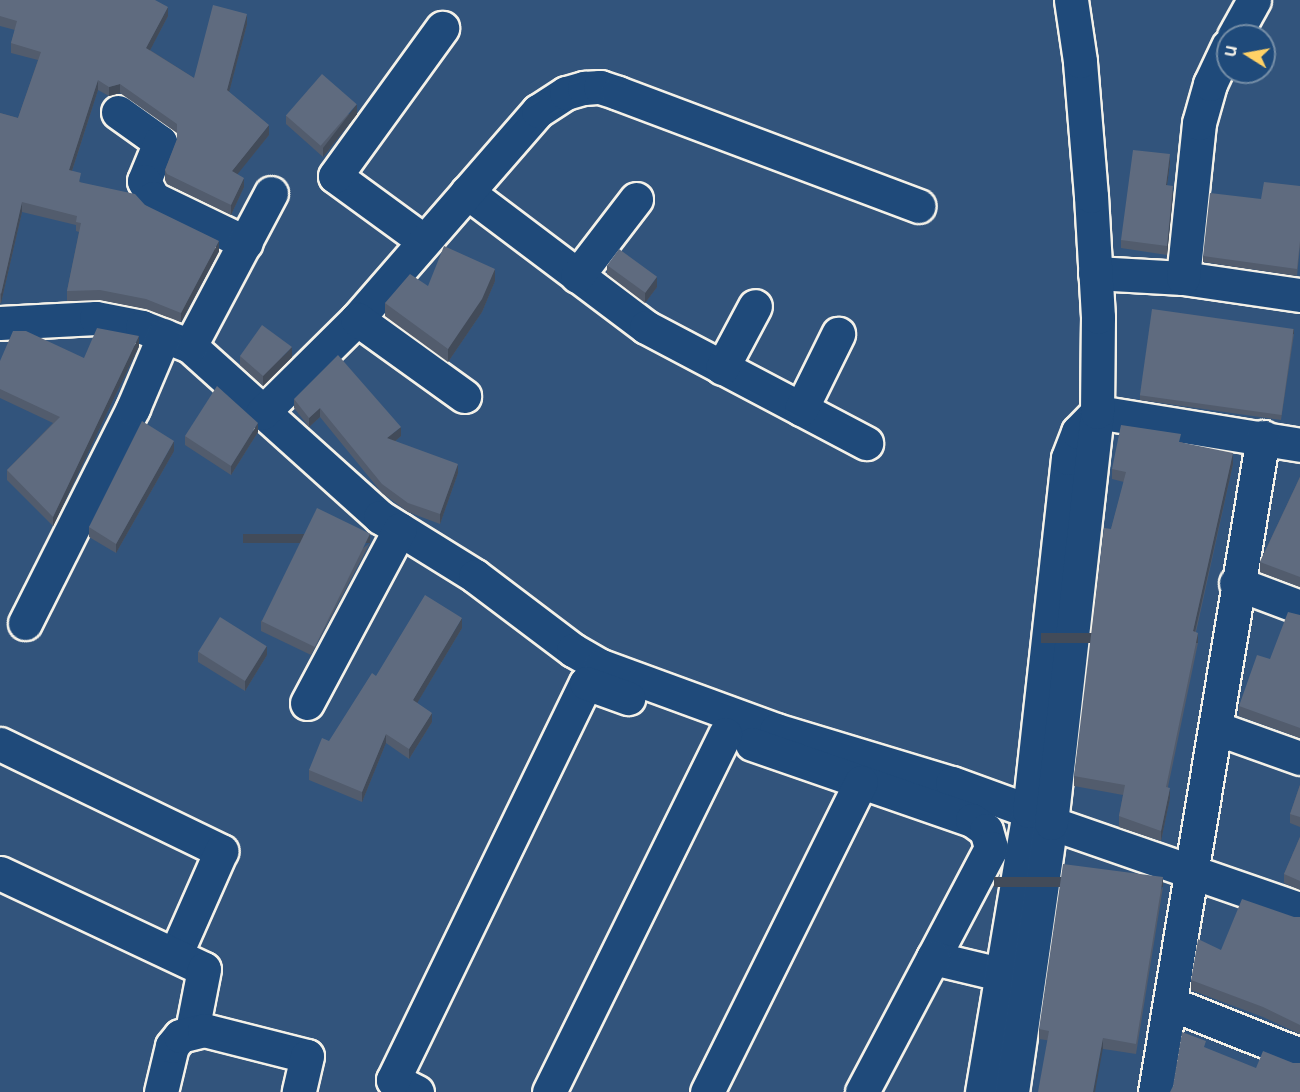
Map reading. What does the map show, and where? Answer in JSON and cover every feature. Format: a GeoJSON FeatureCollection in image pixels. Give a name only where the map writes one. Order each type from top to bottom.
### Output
{"type":"FeatureCollection","features":[{"type":"Feature","properties":{"kind":"street"},"geometry":{"type":"LineString","coordinates":[[1012,1092],[1040,817],[1097,412],[1095,273],[1082,85],[1071,0]]}},
{"type":"Feature","properties":{"kind":"street"},"geometry":{"type":"LineString","coordinates":[[1241,24],[1254,0]]}},
{"type":"Feature","properties":{"kind":"street"},"geometry":{"type":"LineString","coordinates":[[424,241],[335,176],[442,28]]}},
{"type":"Feature","properties":{"kind":"street"},"geometry":{"type":"LineString","coordinates":[[1183,278],[1200,123],[1210,84],[1216,71]]}},
{"type":"Feature","properties":{"kind":"street"},"geometry":{"type":"LineString","coordinates":[[262,413],[357,319],[549,102],[566,93],[600,87],[918,206]]}},
{"type":"Feature","properties":{"kind":"street"},"geometry":{"type":"LineString","coordinates":[[118,112],[160,142],[144,181],[153,198],[246,243]]}},
{"type":"Feature","properties":{"kind":"street"},"geometry":{"type":"LineString","coordinates":[[467,192],[646,327],[866,442]]}},
{"type":"Feature","properties":{"kind":"street"},"geometry":{"type":"LineString","coordinates":[[25,623],[133,408],[246,243],[271,193]]}},
{"type":"Feature","properties":{"kind":"street"},"geometry":{"type":"LineString","coordinates":[[577,276],[636,199]]}},
{"type":"Feature","properties":{"kind":"street"},"geometry":{"type":"LineString","coordinates":[[1095,273],[1183,278],[1300,295]]}},
{"type":"Feature","properties":{"kind":"street"},"geometry":{"type":"LineString","coordinates":[[722,368],[755,306]]}},
{"type":"Feature","properties":{"kind":"street"},"geometry":{"type":"LineString","coordinates":[[0,323],[96,318],[177,341],[346,488],[400,529],[475,576],[573,650],[601,666],[776,730],[952,783],[1040,817],[1300,909]]}},
{"type":"Feature","properties":{"kind":"street"},"geometry":{"type":"LineString","coordinates":[[357,319],[464,396]]}},
{"type":"Feature","properties":{"kind":"street"},"geometry":{"type":"LineString","coordinates":[[801,409],[838,334]]}},
{"type":"Feature","properties":{"kind":"street"},"geometry":{"type":"LineString","coordinates":[[1097,412],[1263,437],[1300,446]]}},
{"type":"Feature","properties":{"kind":"street"},"geometry":{"type":"LineString","coordinates":[[1155,1092],[1172,1004],[1216,728],[1236,583],[1263,437]]}},
{"type":"Feature","properties":{"kind":"street"},"geometry":{"type":"LineString","coordinates":[[307,703],[400,529]]}},
{"type":"Feature","properties":{"kind":"street"},"geometry":{"type":"LineString","coordinates":[[1236,583],[1300,607]]}},
{"type":"Feature","properties":{"kind":"street"},"geometry":{"type":"LineString","coordinates":[[417,1092],[393,1080],[586,683],[972,820],[986,830],[991,848],[862,1092]]}},
{"type":"Feature","properties":{"kind":"street"},"geometry":{"type":"LineString","coordinates":[[1216,728],[1300,758]]}},
{"type":"Feature","properties":{"kind":"street"},"geometry":{"type":"LineString","coordinates":[[549,1092],[725,734]]}},
{"type":"Feature","properties":{"kind":"street"},"geometry":{"type":"LineString","coordinates":[[0,744],[221,851],[176,953]]}},
{"type":"Feature","properties":{"kind":"street"},"geometry":{"type":"LineString","coordinates":[[707,1092],[861,782]]}},
{"type":"Feature","properties":{"kind":"street"},"geometry":{"type":"LineString","coordinates":[[982,1092],[1000,974],[1040,817]]}},
{"type":"Feature","properties":{"kind":"street"},"geometry":{"type":"LineString","coordinates":[[0,873],[176,953],[204,969],[192,1031]]}},
{"type":"Feature","properties":{"kind":"street"},"geometry":{"type":"LineString","coordinates":[[933,957],[1000,974]]}},
{"type":"Feature","properties":{"kind":"street"},"geometry":{"type":"LineString","coordinates":[[1172,1004],[1300,1055]]}},
{"type":"Feature","properties":{"kind":"street"},"geometry":{"type":"LineString","coordinates":[[161,1092],[172,1046],[180,1036],[192,1031],[204,1030],[307,1056],[299,1092]]}},
{"type":"Feature","properties":{"kind":"street"},"geometry":{"type":"LineString","coordinates":[[882,1092],[891,1034]]}},
{"type":"Feature","properties":{"kind":"building"},"geometry":{"type":"Polygon","coordinates":[[[0,0],[155,0],[168,7],[146,48],[194,78],[213,5],[247,14],[227,90],[269,125],[232,171],[244,178],[231,205],[167,174],[165,170],[177,139],[177,124],[120,84],[109,87],[98,80],[69,170],[81,173],[79,182],[135,194],[145,205],[219,241],[181,313],[146,299],[100,290],[67,291],[81,223],[76,222],[77,216],[22,202],[0,293],[0,113],[18,118],[41,52],[11,43],[17,21],[0,16],[0,0]]]}},
{"type":"Feature","properties":{"kind":"building"},"geometry":{"type":"Polygon","coordinates":[[[322,74],[357,104],[321,146],[286,116],[322,74]]]}},
{"type":"Feature","properties":{"kind":"building"},"geometry":{"type":"Polygon","coordinates":[[[1133,150],[1170,154],[1166,185],[1173,186],[1167,246],[1121,240],[1133,150]]]}},
{"type":"Feature","properties":{"kind":"building"},"geometry":{"type":"Polygon","coordinates":[[[1264,182],[1300,186],[1300,241],[1297,269],[1203,256],[1210,193],[1261,199],[1264,182]]]}},
{"type":"Feature","properties":{"kind":"building"},"geometry":{"type":"Polygon","coordinates":[[[444,246],[495,269],[482,299],[448,349],[385,303],[410,274],[428,286],[444,246]]]}},
{"type":"Feature","properties":{"kind":"building"},"geometry":{"type":"Polygon","coordinates":[[[619,249],[657,277],[645,293],[607,265],[619,249]]]}},
{"type":"Feature","properties":{"kind":"building"},"geometry":{"type":"Polygon","coordinates":[[[1152,309],[1294,329],[1282,415],[1140,395],[1152,309]]]}},
{"type":"Feature","properties":{"kind":"building"},"geometry":{"type":"Polygon","coordinates":[[[262,325],[292,347],[263,376],[240,356],[262,325]]]}},
{"type":"Feature","properties":{"kind":"building"},"geometry":{"type":"Polygon","coordinates":[[[97,328],[139,336],[53,517],[7,470],[60,417],[0,389],[0,361],[13,331],[26,331],[84,358],[97,328]]]}},
{"type":"Feature","properties":{"kind":"building"},"geometry":{"type":"Polygon","coordinates":[[[338,355],[401,427],[387,438],[458,464],[440,514],[408,503],[382,484],[320,408],[309,418],[294,399],[338,355]]]}},
{"type":"Feature","properties":{"kind":"building"},"geometry":{"type":"Polygon","coordinates":[[[217,386],[258,423],[231,466],[185,436],[217,386]]]}},
{"type":"Feature","properties":{"kind":"building"},"geometry":{"type":"Polygon","coordinates":[[[142,421],[174,441],[116,544],[89,527],[142,421]]]}},
{"type":"Feature","properties":{"kind":"building"},"geometry":{"type":"Polygon","coordinates":[[[1121,425],[1181,434],[1179,442],[1233,453],[1193,631],[1198,633],[1166,787],[1170,788],[1161,831],[1119,816],[1125,785],[1074,776],[1104,528],[1111,529],[1126,472],[1112,469],[1121,425]]]}},
{"type":"Feature","properties":{"kind":"building"},"geometry":{"type":"Polygon","coordinates":[[[1300,477],[1300,577],[1260,562],[1300,477]]]}},
{"type":"Feature","properties":{"kind":"building"},"geometry":{"type":"Polygon","coordinates":[[[317,508],[370,534],[315,647],[262,621],[317,508]]]}},
{"type":"Feature","properties":{"kind":"building"},"geometry":{"type":"Polygon","coordinates":[[[425,595],[462,618],[413,700],[432,713],[409,749],[386,734],[362,792],[309,770],[322,738],[329,741],[372,673],[376,676],[425,595]]]}},
{"type":"Feature","properties":{"kind":"building"},"geometry":{"type":"Polygon","coordinates":[[[1288,612],[1300,615],[1300,728],[1239,706],[1257,655],[1270,659],[1288,612]]]}},
{"type":"Feature","properties":{"kind":"building"},"geometry":{"type":"Polygon","coordinates":[[[220,617],[267,646],[245,681],[198,652],[220,617]]]}},
{"type":"Feature","properties":{"kind":"building"},"geometry":{"type":"Polygon","coordinates":[[[1300,785],[1300,817],[1290,814],[1300,785]]]}},
{"type":"Feature","properties":{"kind":"building"},"geometry":{"type":"Polygon","coordinates":[[[1300,837],[1300,881],[1284,874],[1300,837]]]}},
{"type":"Feature","properties":{"kind":"building"},"geometry":{"type":"Polygon","coordinates":[[[1063,864],[1163,877],[1136,1044],[1103,1038],[1093,1092],[1038,1092],[1049,1031],[1039,1029],[1063,864]]]}},
{"type":"Feature","properties":{"kind":"building"},"geometry":{"type":"Polygon","coordinates":[[[1242,899],[1300,917],[1300,1025],[1263,1007],[1191,980],[1198,939],[1221,950],[1242,899]]]}},
{"type":"Feature","properties":{"kind":"building"},"geometry":{"type":"Polygon","coordinates":[[[1182,1032],[1206,1041],[1204,1047],[1256,1068],[1263,1051],[1293,1063],[1300,1063],[1300,1092],[1170,1092],[1182,1032]]]}}]}
